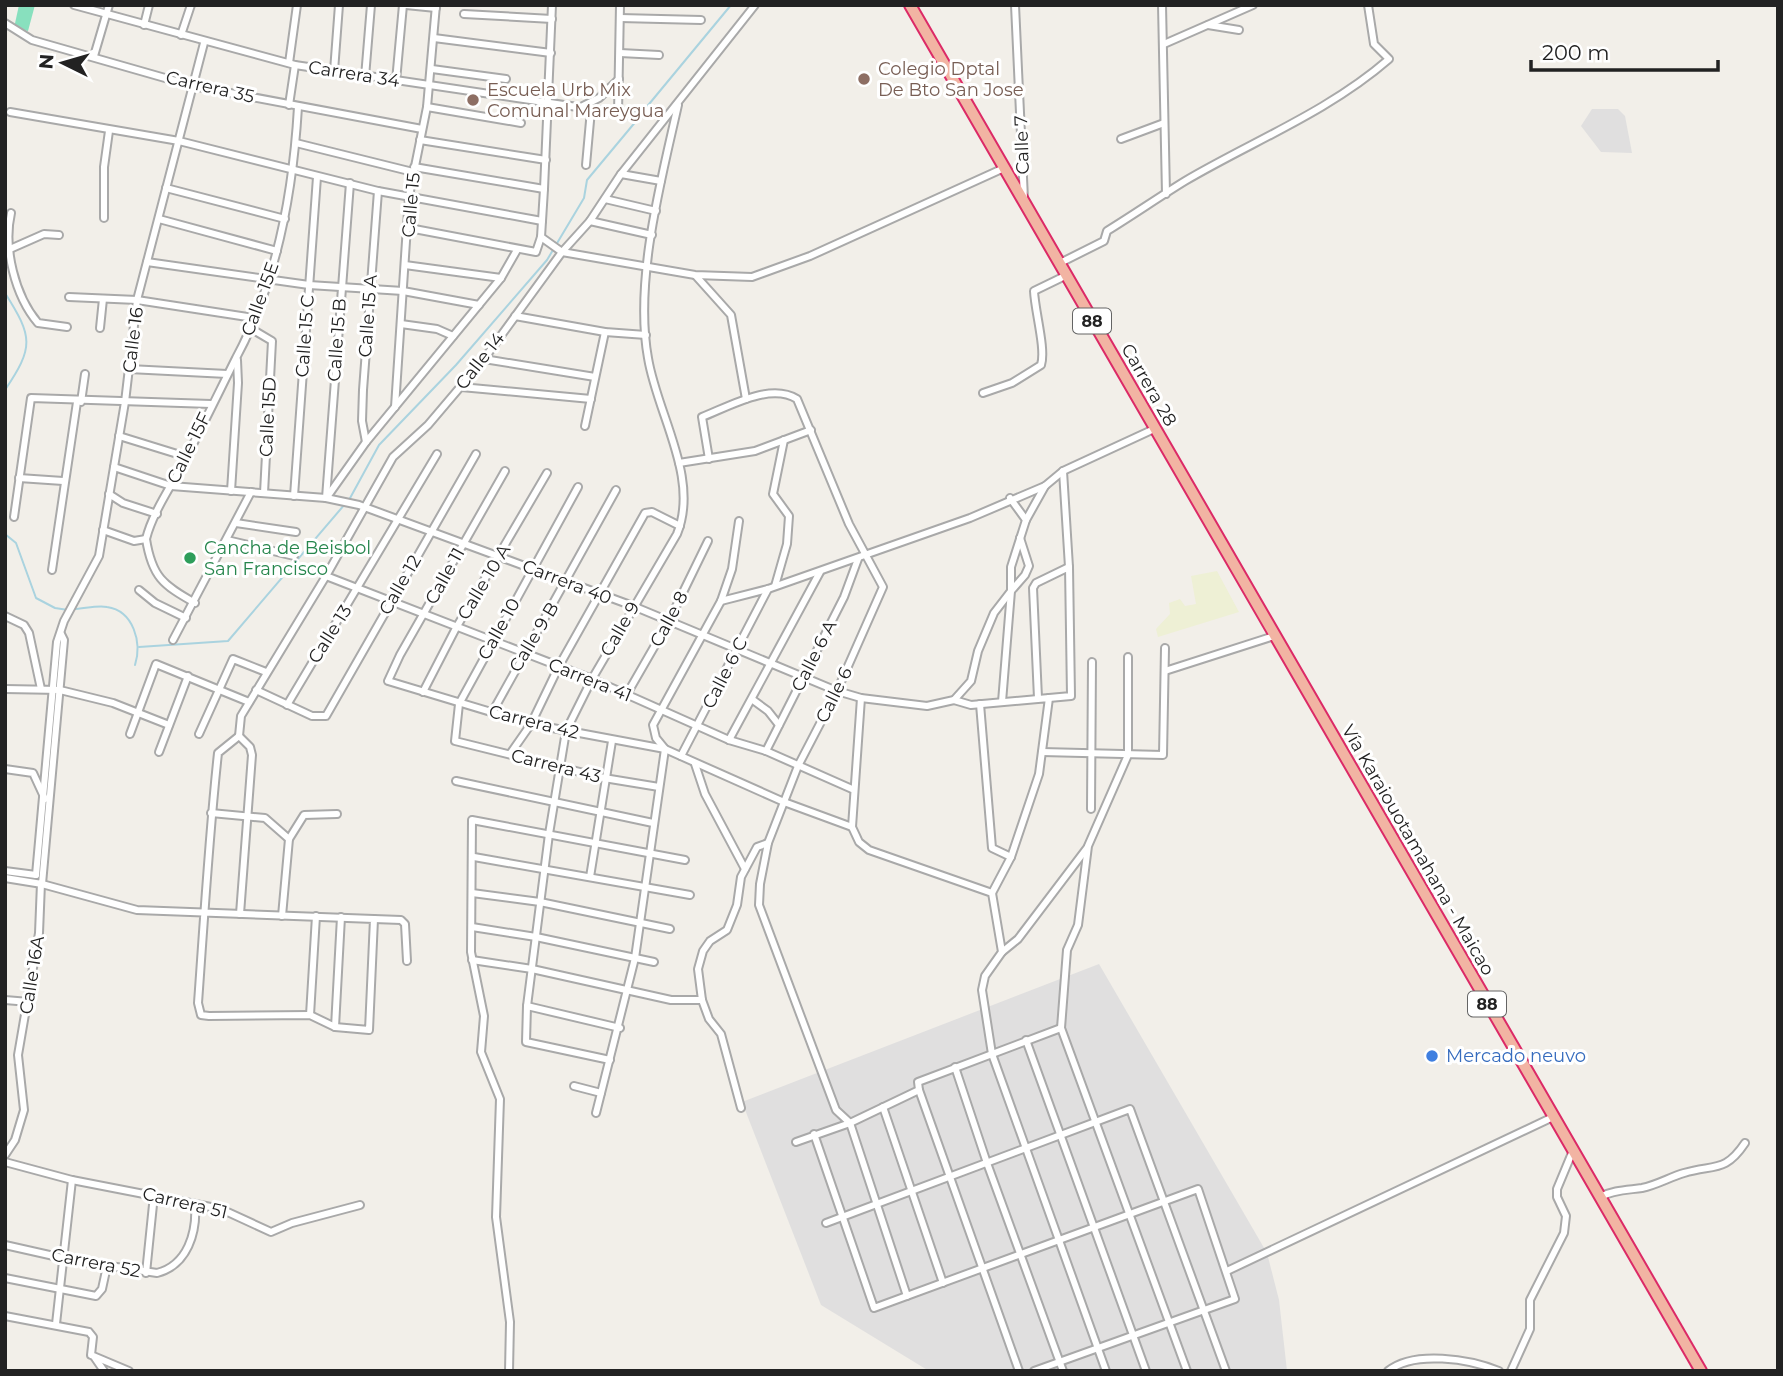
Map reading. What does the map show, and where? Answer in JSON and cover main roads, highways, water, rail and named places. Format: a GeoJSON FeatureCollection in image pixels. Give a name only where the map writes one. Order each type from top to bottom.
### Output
{"type":"FeatureCollection","features":[{"type":"Feature","properties":{"kind":"highway","name":"Carrera 28"},"geometry":{"type":"LineString","coordinates":[[910,5],[1006,167],[1274,636]]}},
{"type":"Feature","properties":{"kind":"highway","name":"Vía Karaiouotamahana - Maicao"},"geometry":{"type":"LineString","coordinates":[[1274,636],[1701,1371]]}},
{"type":"Feature","properties":{"kind":"waterway"},"geometry":{"type":"LineString","coordinates":[[640,115],[731,5]]}},
{"type":"Feature","properties":{"kind":"waterway"},"geometry":{"type":"LineString","coordinates":[[349,500],[379,445],[456,365],[547,260],[584,198],[587,180],[637,120]]}},
{"type":"Feature","properties":{"kind":"waterway"},"geometry":{"type":"LineString","coordinates":[[5,151],[5,186]]}},
{"type":"Feature","properties":{"kind":"waterway"},"geometry":{"type":"LineString","coordinates":[[5,293],[21,321],[26,342],[21,363],[5,390]]}},
{"type":"Feature","properties":{"kind":"waterway"},"geometry":{"type":"LineString","coordinates":[[139,647],[228,641],[345,504]]}},
{"type":"Feature","properties":{"kind":"waterway"},"geometry":{"type":"LineString","coordinates":[[5,534],[16,543],[36,598],[55,608],[68,610]]}},
{"type":"Feature","properties":{"kind":"waterway"},"geometry":{"type":"LineString","coordinates":[[73,609],[103,607],[124,615],[130,621],[136,638],[135,665]]}},
{"type":"Feature","properties":{"kind":"place","name":"Colegio Dptal De Bto San Jose"},"geometry":{"type":"Point","coordinates":[864,79]}},
{"type":"Feature","properties":{"kind":"place","name":"Escuela Urb Mix Comunal Mareygua"},"geometry":{"type":"Point","coordinates":[473,100]}},
{"type":"Feature","properties":{"kind":"place","name":"Cancha de Beisbol San Francisco"},"geometry":{"type":"Point","coordinates":[190,558]}},
{"type":"Feature","properties":{"kind":"place","name":"Mercado neuvo"},"geometry":{"type":"Point","coordinates":[1432,1056]}}]}
